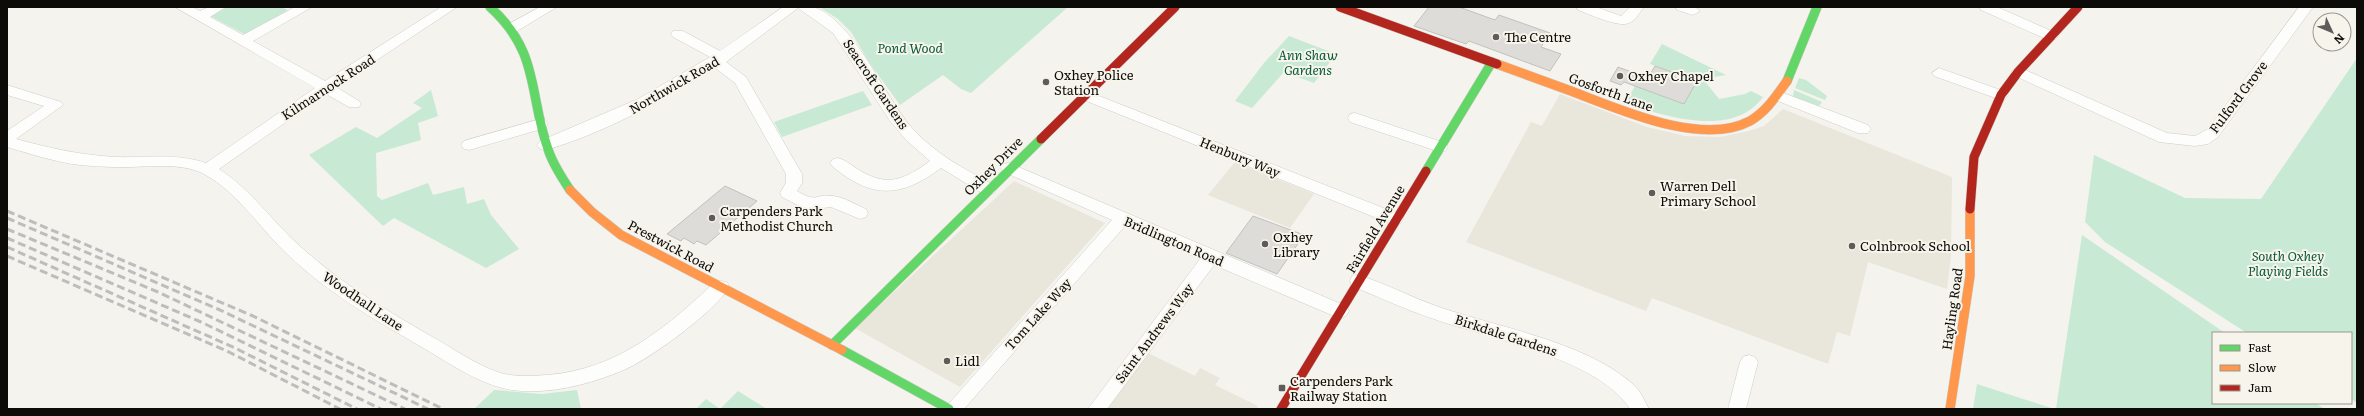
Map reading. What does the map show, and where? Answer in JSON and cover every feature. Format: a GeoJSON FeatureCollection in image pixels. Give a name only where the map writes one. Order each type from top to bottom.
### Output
{"type":"FeatureCollection","features":[{"type":"Feature","properties":{"kind":"street"},"geometry":{"type":"LineString","coordinates":[[182,7],[354,104]]}},
{"type":"Feature","properties":{"kind":"street"},"geometry":{"type":"LineString","coordinates":[[200,17],[219,7]]}},
{"type":"Feature","properties":{"kind":"street"},"geometry":{"type":"LineString","coordinates":[[243,41],[305,7]]}},
{"type":"Feature","properties":{"kind":"street","name":"Kilmarnock Road"},"geometry":{"type":"LineString","coordinates":[[208,169],[326,87],[450,7]]}},
{"type":"Feature","properties":{"kind":"street","name":"Prestwick Road"},"geometry":{"type":"LineString","coordinates":[[490,7],[512,28],[525,54],[545,145],[552,163],[569,190],[592,213],[621,235],[832,344],[949,409]]}},
{"type":"Feature","properties":{"kind":"street"},"geometry":{"type":"LineString","coordinates":[[512,28],[550,7]]}},
{"type":"Feature","properties":{"kind":"street","name":"Northwick Road"},"geometry":{"type":"LineString","coordinates":[[545,145],[588,129],[633,109],[690,79],[719,60],[792,7]]}},
{"type":"Feature","properties":{"kind":"street","name":"Seacroft Gardens"},"geometry":{"type":"LineString","coordinates":[[804,7],[821,14],[841,32],[850,43],[874,86],[903,126],[922,147],[940,161],[988,189]]}},
{"type":"Feature","properties":{"kind":"street","name":"Oxhey Drive"},"geometry":{"type":"LineString","coordinates":[[832,344],[1009,168],[1175,7]]}},
{"type":"Feature","properties":{"kind":"street"},"geometry":{"type":"LineString","coordinates":[[1583,7],[1620,20],[1626,20],[1637,7]]}},
{"type":"Feature","properties":{"kind":"street","name":"Gosforth Lane"},"geometry":{"type":"LineString","coordinates":[[1345,8],[1651,120],[1687,128],[1720,129],[1752,121],[1769,109],[1778,96],[1817,7]]}},
{"type":"Feature","properties":{"kind":"street"},"geometry":{"type":"LineString","coordinates":[[1986,7],[2051,36]]}},
{"type":"Feature","properties":{"kind":"street","name":"Hayling Road"},"geometry":{"type":"LineString","coordinates":[[1950,409],[1970,276],[1970,206],[1974,157],[2001,95],[2018,72],[2078,7]]}},
{"type":"Feature","properties":{"kind":"street","name":"Fulford Grove"},"geometry":{"type":"LineString","coordinates":[[2018,72],[2153,135],[2176,141],[2203,140],[2212,133],[2306,7]]}},
{"type":"Feature","properties":{"kind":"street"},"geometry":{"type":"LineString","coordinates":[[678,34],[719,60],[742,80],[794,174],[794,183],[788,193],[807,204],[818,204],[832,201],[860,213]]}},
{"type":"Feature","properties":{"kind":"street","name":"Fairfield Avenue"},"geometry":{"type":"LineString","coordinates":[[1281,409],[1395,219],[1492,62]]}},
{"type":"Feature","properties":{"kind":"street"},"geometry":{"type":"LineString","coordinates":[[1939,73],[2001,95]]}},
{"type":"Feature","properties":{"kind":"street"},"geometry":{"type":"LineString","coordinates":[[7,90],[56,105],[7,140]]}},
{"type":"Feature","properties":{"kind":"street","name":"Henbury Way"},"geometry":{"type":"LineString","coordinates":[[1084,95],[1395,219]]}},
{"type":"Feature","properties":{"kind":"street"},"geometry":{"type":"LineString","coordinates":[[1778,96],[1863,129]]}},
{"type":"Feature","properties":{"kind":"street"},"geometry":{"type":"LineString","coordinates":[[1356,118],[1440,147]]}},
{"type":"Feature","properties":{"kind":"street"},"geometry":{"type":"LineString","coordinates":[[469,145],[540,124]]}},
{"type":"Feature","properties":{"kind":"street","name":"Woodhall Lane"},"geometry":{"type":"LineString","coordinates":[[7,140],[66,157],[113,162],[175,162],[208,169],[238,190],[294,250],[336,286],[413,334],[465,363],[504,381],[532,384],[563,381],[592,376],[634,359],[659,343],[721,287]]}},
{"type":"Feature","properties":{"kind":"street"},"geometry":{"type":"LineString","coordinates":[[838,163],[862,180],[896,184],[908,182],[940,161]]}},
{"type":"Feature","properties":{"kind":"street","name":"Bridlington Road"},"geometry":{"type":"LineString","coordinates":[[1009,168],[1211,257],[1340,311]]}},
{"type":"Feature","properties":{"kind":"street","name":"Tom Lake Way"},"geometry":{"type":"LineString","coordinates":[[954,409],[1122,218]]}},
{"type":"Feature","properties":{"kind":"street","name":"Saint Andrews Way"},"geometry":{"type":"LineString","coordinates":[[1097,409],[1211,257]]}},
{"type":"Feature","properties":{"kind":"street","name":"Birkdale Gardens"},"geometry":{"type":"LineString","coordinates":[[1358,281],[1437,313],[1577,359],[1624,386],[1640,409]]}},
{"type":"Feature","properties":{"kind":"street"},"geometry":{"type":"LineString","coordinates":[[1737,409],[1749,362]]}},
{"type":"Feature","properties":{"kind":"shaded area","name":"Warren Dell Primary School"},"geometry":{"type":"Polygon","coordinates":[[[1560,94],[1647,127],[1685,136],[1720,137],[1749,131],[1764,126],[1783,109],[1952,177],[1951,256],[1947,289],[1868,262],[1850,336],[1837,332],[1828,364],[1652,298],[1646,311],[1466,242],[1531,122],[1542,126],[1560,94]]]}},
{"type":"Feature","properties":{"kind":"shaded area"},"geometry":{"type":"Polygon","coordinates":[[[1235,162],[1314,194],[1290,228],[1208,195],[1235,162]]]}},
{"type":"Feature","properties":{"kind":"shaded area"},"geometry":{"type":"Polygon","coordinates":[[[1014,181],[1105,223],[960,387],[855,328],[1014,181]]]}},
{"type":"Feature","properties":{"kind":"shaded area"},"geometry":{"type":"Polygon","coordinates":[[[1148,353],[1195,376],[1200,368],[1220,378],[1215,385],[1258,406],[1256,409],[1106,409],[1148,353]]]}},
{"type":"Feature","properties":{"kind":"green space"},"geometry":{"type":"Polygon","coordinates":[[[223,7],[282,7],[290,12],[246,35],[208,15],[223,7]]]}},
{"type":"Feature","properties":{"kind":"green space","name":"Pond Wood"},"geometry":{"type":"Polygon","coordinates":[[[819,7],[1068,7],[971,93],[961,89],[943,75],[900,105],[871,65],[851,32],[838,19],[819,7]]]}},
{"type":"Feature","properties":{"kind":"green space","name":"Ann Shaw Gardens"},"geometry":{"type":"Polygon","coordinates":[[[1289,36],[1336,54],[1314,83],[1284,72],[1252,108],[1235,101],[1264,63],[1289,36]]]}},
{"type":"Feature","properties":{"kind":"green space"},"geometry":{"type":"Polygon","coordinates":[[[1662,44],[1726,75],[1703,79],[1719,99],[1745,94],[1751,91],[1763,97],[1750,110],[1734,117],[1716,121],[1697,121],[1678,118],[1625,103],[1635,86],[1684,104],[1697,81],[1650,64],[1662,44]]]}},
{"type":"Feature","properties":{"kind":"green space","name":"South Oxhey Playing Fields"},"geometry":{"type":"Polygon","coordinates":[[[2357,58],[2357,403],[2352,400],[2352,332],[2245,332],[2105,242],[2085,222],[2094,155],[2185,198],[2261,199],[2357,58]]]}},
{"type":"Feature","properties":{"kind":"green space"},"geometry":{"type":"Polygon","coordinates":[[[1799,78],[1806,80],[1827,96],[1825,100],[1795,88],[1799,78]]]}},
{"type":"Feature","properties":{"kind":"green space"},"geometry":{"type":"Polygon","coordinates":[[[431,90],[438,116],[418,123],[421,140],[376,153],[377,196],[382,200],[428,183],[433,195],[464,187],[467,204],[484,199],[491,215],[519,249],[486,268],[394,218],[383,226],[309,155],[356,127],[377,138],[422,108],[413,103],[431,90]]]}},
{"type":"Feature","properties":{"kind":"green space"},"geometry":{"type":"Polygon","coordinates":[[[1794,90],[1822,102],[1819,106],[1793,97],[1794,90]]]}},
{"type":"Feature","properties":{"kind":"green space"},"geometry":{"type":"Polygon","coordinates":[[[863,91],[872,105],[782,137],[774,122],[863,91]]]}},
{"type":"Feature","properties":{"kind":"green space"},"geometry":{"type":"Polygon","coordinates":[[[2082,235],[2224,332],[2212,332],[2212,404],[2317,404],[2325,409],[2056,409],[2082,235]]]}},
{"type":"Feature","properties":{"kind":"green space"},"geometry":{"type":"Polygon","coordinates":[[[1977,384],[2054,409],[1973,409],[1977,384]]]}},
{"type":"Feature","properties":{"kind":"green space"},"geometry":{"type":"Polygon","coordinates":[[[494,390],[542,394],[577,390],[581,409],[474,409],[494,390]]]}},
{"type":"Feature","properties":{"kind":"green space"},"geometry":{"type":"Polygon","coordinates":[[[738,391],[767,409],[720,409],[738,391]]]}},
{"type":"Feature","properties":{"kind":"green space"},"geometry":{"type":"Polygon","coordinates":[[[706,399],[720,409],[696,409],[706,399]]]}},
{"type":"Feature","properties":{"kind":"building","name":"The Centre"},"geometry":{"type":"Polygon","coordinates":[[[1429,7],[1459,7],[1495,20],[1499,15],[1550,33],[1541,47],[1561,54],[1550,71],[1469,41],[1466,44],[1414,26],[1429,7]]]}},
{"type":"Feature","properties":{"kind":"building"},"geometry":{"type":"Polygon","coordinates":[[[1655,66],[1697,81],[1684,104],[1624,82],[1621,85],[1610,81],[1618,67],[1648,78],[1655,66]]]}},
{"type":"Feature","properties":{"kind":"building","name":"Carpenders Park Methodist Church"},"geometry":{"type":"Polygon","coordinates":[[[725,186],[757,201],[706,245],[697,241],[694,244],[684,238],[681,241],[667,234],[725,186]]]}},
{"type":"Feature","properties":{"kind":"building","name":"Oxhey Library"},"geometry":{"type":"Polygon","coordinates":[[[1253,216],[1304,235],[1277,274],[1226,253],[1253,216]]]}},
{"type":"Feature","properties":{"kind":"railway"},"geometry":{"type":"LineString","coordinates":[[7,211],[253,316],[443,409]]}},
{"type":"Feature","properties":{"kind":"railway"},"geometry":{"type":"LineString","coordinates":[[7,218],[220,310],[428,409]]}},
{"type":"Feature","properties":{"kind":"railway"},"geometry":{"type":"LineString","coordinates":[[7,229],[158,292],[405,409]]}},
{"type":"Feature","properties":{"kind":"railway"},"geometry":{"type":"LineString","coordinates":[[7,238],[201,322],[381,409]]}},
{"type":"Feature","properties":{"kind":"railway"},"geometry":{"type":"LineString","coordinates":[[7,247],[235,348],[357,409]]}},
{"type":"Feature","properties":{"kind":"railway"},"geometry":{"type":"LineString","coordinates":[[7,256],[229,352],[340,409]]}},
{"type":"Feature","properties":{"kind":"traffic: fast"},"geometry":{"type":"LineString","coordinates":[[490,7],[502,18],[518,39],[532,77],[543,134],[549,153],[558,172],[570,190]]}},
{"type":"Feature","properties":{"kind":"traffic: fast"},"geometry":{"type":"LineString","coordinates":[[1787,81],[1817,7]]}},
{"type":"Feature","properties":{"kind":"traffic: fast"},"geometry":{"type":"LineString","coordinates":[[1426,171],[1492,62]]}},
{"type":"Feature","properties":{"kind":"traffic: fast"},"geometry":{"type":"LineString","coordinates":[[832,345],[1041,139]]}},
{"type":"Feature","properties":{"kind":"traffic: fast"},"geometry":{"type":"LineString","coordinates":[[842,350],[949,409]]}},
{"type":"Feature","properties":{"kind":"traffic: slow"},"geometry":{"type":"LineString","coordinates":[[1497,64],[1648,118],[1675,125],[1701,129],[1726,128],[1750,121],[1770,106],[1787,81]]}},
{"type":"Feature","properties":{"kind":"traffic: slow"},"geometry":{"type":"LineString","coordinates":[[570,190],[592,212],[621,235],[842,350]]}},
{"type":"Feature","properties":{"kind":"traffic: slow"},"geometry":{"type":"LineString","coordinates":[[1950,409],[1970,276],[1970,209]]}},
{"type":"Feature","properties":{"kind":"traffic: jam"},"geometry":{"type":"LineString","coordinates":[[1041,139],[1175,7]]}},
{"type":"Feature","properties":{"kind":"traffic: jam"},"geometry":{"type":"LineString","coordinates":[[1340,7],[1497,64]]}},
{"type":"Feature","properties":{"kind":"traffic: jam"},"geometry":{"type":"LineString","coordinates":[[1970,209],[1974,157],[2001,95],[2018,72],[2078,7]]}},
{"type":"Feature","properties":{"kind":"traffic: jam"},"geometry":{"type":"LineString","coordinates":[[1281,409],[1426,171]]}},
{"type":"Feature","properties":{"kind":"place","name":"The Centre"},"geometry":{"type":"Point","coordinates":[1496,37]}},
{"type":"Feature","properties":{"kind":"place","name":"Oxhey Chapel"},"geometry":{"type":"Point","coordinates":[1620,76]}},
{"type":"Feature","properties":{"kind":"place","name":"Oxhey Police Station"},"geometry":{"type":"Point","coordinates":[1046,82]}},
{"type":"Feature","properties":{"kind":"place","name":"Warren Dell Primary School"},"geometry":{"type":"Point","coordinates":[1652,193]}},
{"type":"Feature","properties":{"kind":"place","name":"Carpenders Park Methodist Church"},"geometry":{"type":"Point","coordinates":[712,218]}},
{"type":"Feature","properties":{"kind":"place","name":"Oxhey Library"},"geometry":{"type":"Point","coordinates":[1265,244]}},
{"type":"Feature","properties":{"kind":"place","name":"Colnbrook School"},"geometry":{"type":"Point","coordinates":[1852,246]}},
{"type":"Feature","properties":{"kind":"place","name":"Lidl"},"geometry":{"type":"Point","coordinates":[947,361]}},
{"type":"Feature","properties":{"kind":"place","name":"Carpenders Park Railway Station"},"geometry":{"type":"Point","coordinates":[1282,388]}}]}
